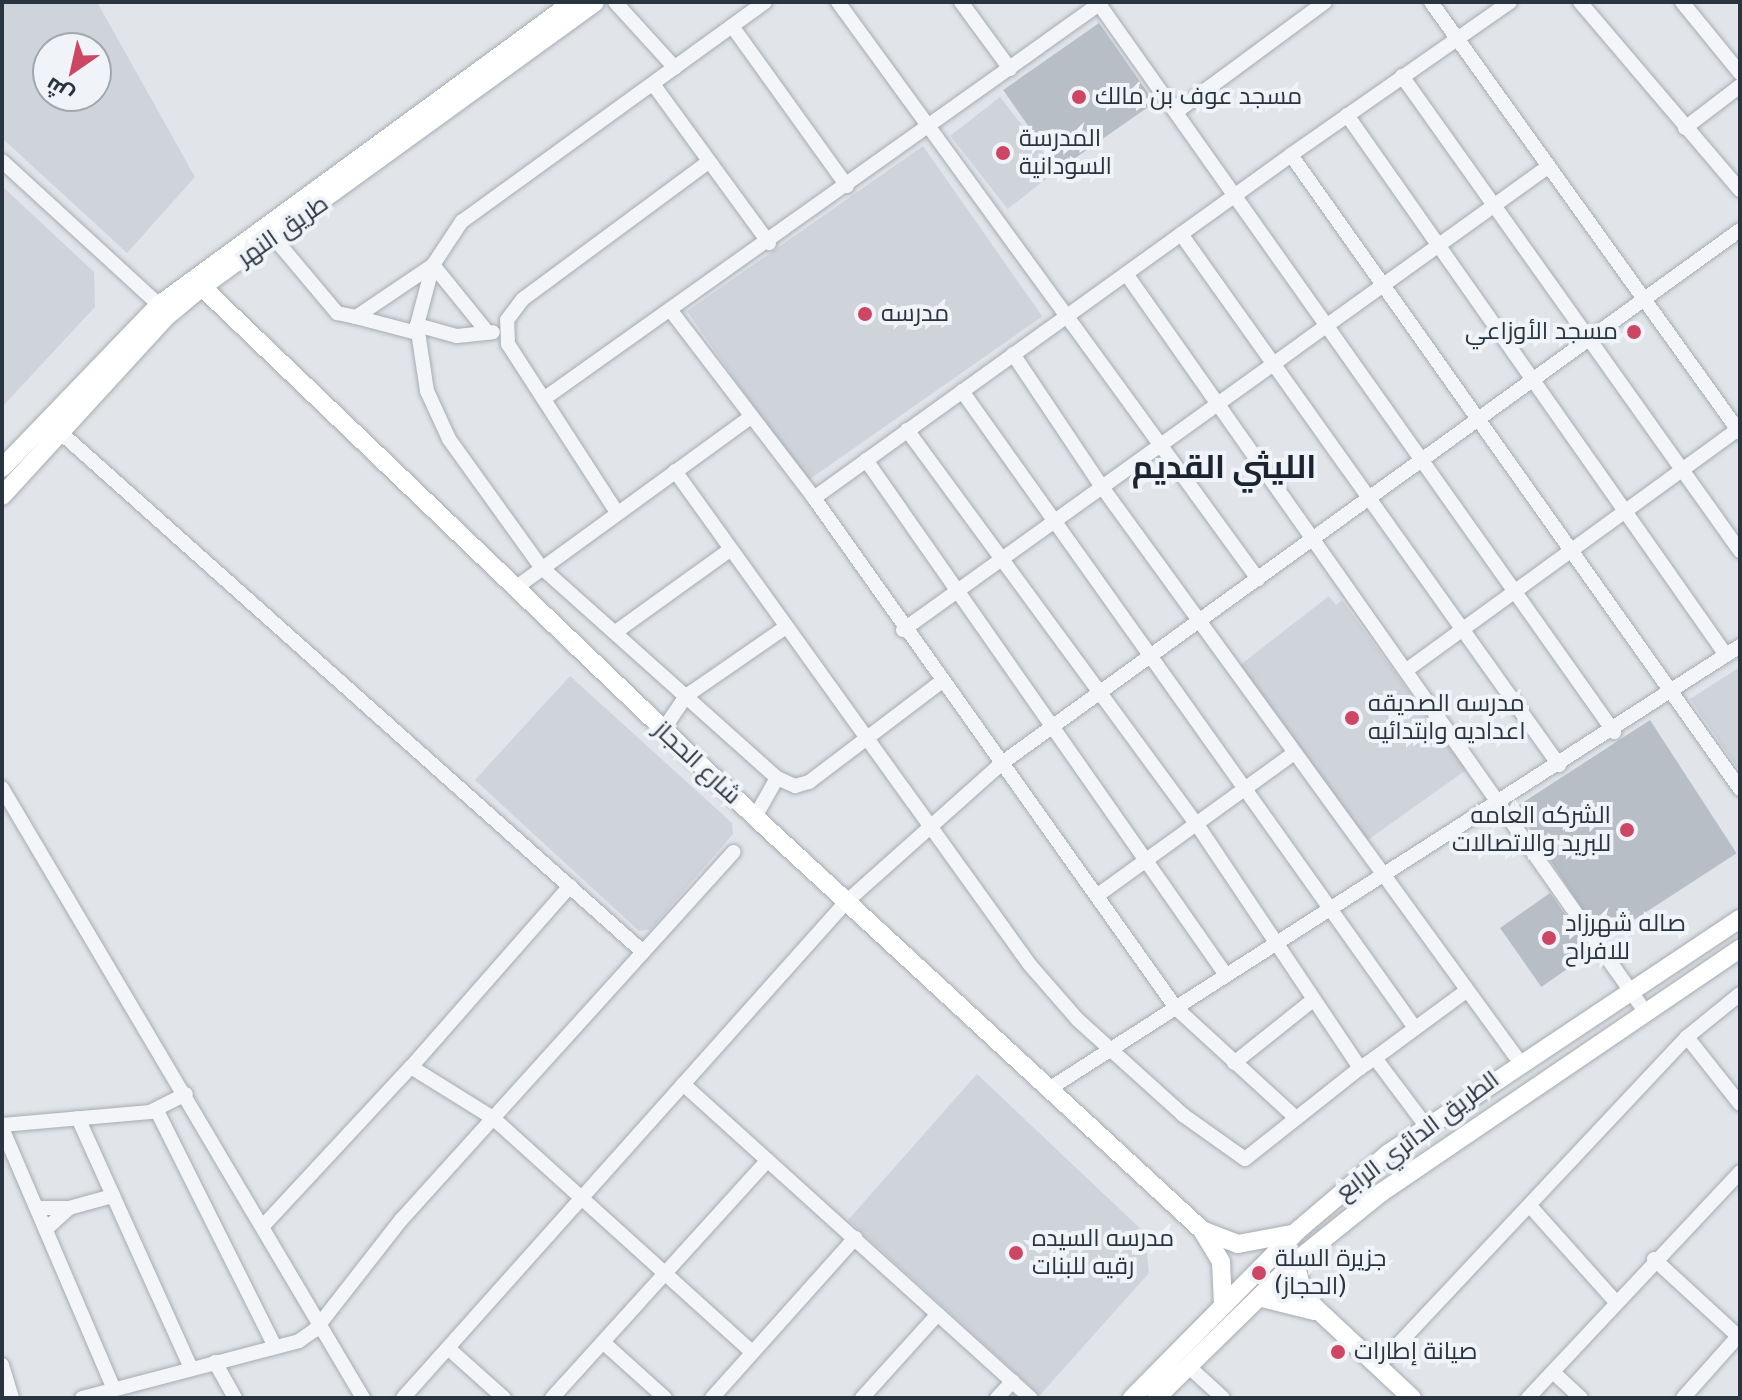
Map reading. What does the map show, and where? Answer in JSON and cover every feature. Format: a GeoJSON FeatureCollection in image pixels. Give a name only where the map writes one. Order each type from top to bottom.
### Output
{"type":"FeatureCollection","features":[{"type":"Feature","properties":{"kind":"main road","name":"طريق النهر"},"geometry":{"type":"LineString","coordinates":[[2,468],[159,305],[573,2]]}},
{"type":"Feature","properties":{"kind":"main road","name":"طريق النهر"},"geometry":{"type":"LineString","coordinates":[[2,496],[202,287],[275,239],[595,2]]}},
{"type":"Feature","properties":{"kind":"main road","name":"شارع الحجاز"},"geometry":{"type":"LineString","coordinates":[[202,287],[755,817],[1202,1230],[1221,1262],[1223,1305]]}},
{"type":"Feature","properties":{"kind":"main road","name":"الطريق الدائري الرابع"},"geometry":{"type":"LineString","coordinates":[[1132,1398],[1297,1231],[1426,1126],[1519,1061],[1740,919]]}},
{"type":"Feature","properties":{"kind":"main road","name":"الطريق الدائري الرابع"},"geometry":{"type":"LineString","coordinates":[[1156,1398],[1262,1298],[1295,1262],[1407,1174],[1644,1010],[1740,949]]}},
{"type":"Feature","properties":{"kind":"main road","name":"شارع الحجاز"},"geometry":{"type":"LineString","coordinates":[[1202,1230],[1238,1244],[1297,1231]]}},
{"type":"Feature","properties":{"kind":"main road"},"geometry":{"type":"LineString","coordinates":[[1295,1262],[1298,1287],[1323,1317],[1412,1398]]}},
{"type":"Feature","properties":{"kind":"main road"},"geometry":{"type":"LineString","coordinates":[[1262,1298],[1323,1317]]}},
{"type":"Feature","properties":{"kind":"street"},"geometry":{"type":"LineString","coordinates":[[615,2],[675,68]]}},
{"type":"Feature","properties":{"kind":"street"},"geometry":{"type":"LineString","coordinates":[[356,317],[433,265],[474,209],[765,2]]}},
{"type":"Feature","properties":{"kind":"street"},"geometry":{"type":"LineString","coordinates":[[838,2],[1258,579]]}},
{"type":"Feature","properties":{"kind":"street"},"geometry":{"type":"LineString","coordinates":[[961,2],[1010,69]]}},
{"type":"Feature","properties":{"kind":"street"},"geometry":{"type":"LineString","coordinates":[[1176,112],[1306,8],[1325,2]]}},
{"type":"Feature","properties":{"kind":"street"},"geometry":{"type":"LineString","coordinates":[[1408,669],[1739,432],[1431,2]]}},
{"type":"Feature","properties":{"kind":"street"},"geometry":{"type":"LineString","coordinates":[[814,498],[1127,275],[1235,194],[1510,2]]}},
{"type":"Feature","properties":{"kind":"street"},"geometry":{"type":"LineString","coordinates":[[1580,2],[1740,190]]}},
{"type":"Feature","properties":{"kind":"street"},"geometry":{"type":"LineString","coordinates":[[1682,2],[1740,73]]}},
{"type":"Feature","properties":{"kind":"street"},"geometry":{"type":"LineString","coordinates":[[545,398],[769,243],[1100,3],[1517,590],[1614,732]]}},
{"type":"Feature","properties":{"kind":"street"},"geometry":{"type":"LineString","coordinates":[[732,26],[847,186]]}},
{"type":"Feature","properties":{"kind":"street"},"geometry":{"type":"LineString","coordinates":[[1402,76],[1740,551]]}},
{"type":"Feature","properties":{"kind":"street"},"geometry":{"type":"LineString","coordinates":[[653,84],[769,243]]}},
{"type":"Feature","properties":{"kind":"street"},"geometry":{"type":"LineString","coordinates":[[1685,128],[1740,86]]}},
{"type":"Feature","properties":{"kind":"street"},"geometry":{"type":"LineString","coordinates":[[1347,115],[1629,510],[1726,655]]}},
{"type":"Feature","properties":{"kind":"street"},"geometry":{"type":"LineString","coordinates":[[1291,155],[1480,414],[1740,789]]}},
{"type":"Feature","properties":{"kind":"street"},"geometry":{"type":"LineString","coordinates":[[2,161],[159,305]]}},
{"type":"Feature","properties":{"kind":"street"},"geometry":{"type":"LineString","coordinates":[[505,331],[523,299],[708,162]]}},
{"type":"Feature","properties":{"kind":"street"},"geometry":{"type":"LineString","coordinates":[[903,630],[1220,404],[1325,321],[1549,166]]}},
{"type":"Feature","properties":{"kind":"street"},"geometry":{"type":"LineString","coordinates":[[403,1398],[846,902],[1002,763],[1480,414],[1740,230]]}},
{"type":"Feature","properties":{"kind":"street"},"geometry":{"type":"LineString","coordinates":[[1181,234],[1559,765]]}},
{"type":"Feature","properties":{"kind":"street"},"geometry":{"type":"LineString","coordinates":[[275,239],[333,309],[356,317],[457,336],[505,331]]}},
{"type":"Feature","properties":{"kind":"street"},"geometry":{"type":"LineString","coordinates":[[433,265],[417,329],[438,420],[541,567],[617,631],[777,778],[802,785],[868,739],[942,681]]}},
{"type":"Feature","properties":{"kind":"street"},"geometry":{"type":"LineString","coordinates":[[433,265],[488,333]]}},
{"type":"Feature","properties":{"kind":"street"},"geometry":{"type":"LineString","coordinates":[[1127,275],[1408,669],[1497,802],[1644,1010]]}},
{"type":"Feature","properties":{"kind":"street"},"geometry":{"type":"LineString","coordinates":[[672,312],[814,498],[903,630],[1098,895],[1176,1008],[1296,1118]]}},
{"type":"Feature","properties":{"kind":"street"},"geometry":{"type":"LineString","coordinates":[[505,331],[616,511]]}},
{"type":"Feature","properties":{"kind":"street"},"geometry":{"type":"LineString","coordinates":[[1013,354],[1102,487],[1465,992],[1519,1061]]}},
{"type":"Feature","properties":{"kind":"street"},"geometry":{"type":"LineString","coordinates":[[962,391],[1415,1028]]}},
{"type":"Feature","properties":{"kind":"street"},"geometry":{"type":"LineString","coordinates":[[514,589],[616,511],[751,417]]}},
{"type":"Feature","properties":{"kind":"street"},"geometry":{"type":"LineString","coordinates":[[907,430],[1098,694],[1196,823],[1360,1068]]}},
{"type":"Feature","properties":{"kind":"street"},"geometry":{"type":"LineString","coordinates":[[60,432],[643,952]]}},
{"type":"Feature","properties":{"kind":"street"},"geometry":{"type":"LineString","coordinates":[[866,460],[1226,975]]}},
{"type":"Feature","properties":{"kind":"street"},"geometry":{"type":"LineString","coordinates":[[675,471],[929,828],[1054,996],[1235,1158],[1245,1159],[1360,1068],[1465,992]]}},
{"type":"Feature","properties":{"kind":"street"},"geometry":{"type":"LineString","coordinates":[[617,631],[731,549]]}},
{"type":"Feature","properties":{"kind":"street"},"geometry":{"type":"LineString","coordinates":[[663,730],[686,696],[786,627]]}},
{"type":"Feature","properties":{"kind":"street"},"geometry":{"type":"LineString","coordinates":[[1049,1089],[1497,802],[1614,732],[1740,646]]}},
{"type":"Feature","properties":{"kind":"street"},"geometry":{"type":"LineString","coordinates":[[1098,895],[1294,753]]}},
{"type":"Feature","properties":{"kind":"street"},"geometry":{"type":"LineString","coordinates":[[755,817],[777,778]]}},
{"type":"Feature","properties":{"kind":"street"},"geometry":{"type":"LineString","coordinates":[[2,788],[186,1094],[363,1398]]}},
{"type":"Feature","properties":{"kind":"street"},"geometry":{"type":"LineString","coordinates":[[82,1398],[299,1341],[320,1323],[401,1220],[734,852]]}},
{"type":"Feature","properties":{"kind":"street"},"geometry":{"type":"LineString","coordinates":[[263,1226],[411,1067],[570,886]]}},
{"type":"Feature","properties":{"kind":"street"},"geometry":{"type":"LineString","coordinates":[[1377,1367],[1687,1037],[1740,994]]}},
{"type":"Feature","properties":{"kind":"street"},"geometry":{"type":"LineString","coordinates":[[1234,1063],[1313,1000]]}},
{"type":"Feature","properties":{"kind":"street"},"geometry":{"type":"LineString","coordinates":[[1687,1037],[1740,1104]]}},
{"type":"Feature","properties":{"kind":"street"},"geometry":{"type":"LineString","coordinates":[[1375,1058],[1426,1126]]}},
{"type":"Feature","properties":{"kind":"street"},"geometry":{"type":"LineString","coordinates":[[411,1067],[493,1118],[663,1275],[752,1352]]}},
{"type":"Feature","properties":{"kind":"street"},"geometry":{"type":"LineString","coordinates":[[683,1084],[1031,1398]]}},
{"type":"Feature","properties":{"kind":"street"},"geometry":{"type":"LineString","coordinates":[[112,1392],[47,1228],[2,1126],[157,1111],[186,1094]]}},
{"type":"Feature","properties":{"kind":"street"},"geometry":{"type":"LineString","coordinates":[[157,1111],[275,1347]]}},
{"type":"Feature","properties":{"kind":"street"},"geometry":{"type":"LineString","coordinates":[[78,1118],[191,1368]]}},
{"type":"Feature","properties":{"kind":"street"},"geometry":{"type":"LineString","coordinates":[[552,1398],[768,1160]]}},
{"type":"Feature","properties":{"kind":"street"},"geometry":{"type":"LineString","coordinates":[[1528,1398],[1614,1300],[1740,1172]]}},
{"type":"Feature","properties":{"kind":"street"},"geometry":{"type":"LineString","coordinates":[[37,1208],[69,1208],[113,1196]]}},
{"type":"Feature","properties":{"kind":"street"},"geometry":{"type":"LineString","coordinates":[[1530,1206],[1614,1300]]}},
{"type":"Feature","properties":{"kind":"street"},"geometry":{"type":"LineString","coordinates":[[47,1228],[69,1208]]}},
{"type":"Feature","properties":{"kind":"street"},"geometry":{"type":"LineString","coordinates":[[712,1398],[855,1238]]}},
{"type":"Feature","properties":{"kind":"street"},"geometry":{"type":"LineString","coordinates":[[1654,1259],[1739,1336],[1683,1398]]}},
{"type":"Feature","properties":{"kind":"street"},"geometry":{"type":"LineString","coordinates":[[862,1398],[938,1314]]}},
{"type":"Feature","properties":{"kind":"street"},"geometry":{"type":"LineString","coordinates":[[604,1343],[665,1398]]}},
{"type":"Feature","properties":{"kind":"street"},"geometry":{"type":"LineString","coordinates":[[448,1348],[504,1398]]}},
{"type":"Feature","properties":{"kind":"street"},"geometry":{"type":"LineString","coordinates":[[215,1362],[235,1398]]}},
{"type":"Feature","properties":{"kind":"street"},"geometry":{"type":"LineString","coordinates":[[2,1365],[12,1398]]}},
{"type":"Feature","properties":{"kind":"street"},"geometry":{"type":"LineString","coordinates":[[1188,1366],[1223,1398]]}},
{"type":"Feature","properties":{"kind":"street"},"geometry":{"type":"LineString","coordinates":[[1553,1372],[1581,1398]]}},
{"type":"Feature","properties":{"kind":"street"},"geometry":{"type":"LineString","coordinates":[[997,1398],[1013,1381]]}},
{"type":"Feature","properties":{"kind":"shaded area"},"geometry":{"type":"Polygon","coordinates":[[[2,2],[97,2],[195,177],[127,253],[2,138],[2,2]]]}},
{"type":"Feature","properties":{"kind":"shaded area","name":"المدرسة السودانية"},"geometry":{"type":"Polygon","coordinates":[[[1000,97],[1057,170],[1008,209],[950,136],[1000,97]]]}},
{"type":"Feature","properties":{"kind":"shaded area","name":"مدرسه"},"geometry":{"type":"Polygon","coordinates":[[[923,146],[1042,316],[806,482],[687,311],[923,146]]]}},
{"type":"Feature","properties":{"kind":"shaded area"},"geometry":{"type":"Polygon","coordinates":[[[2,186],[94,272],[95,307],[2,407],[2,186]]]}},
{"type":"Feature","properties":{"kind":"shaded area","name":"مدرسه الصديقه اعداديه وابتدائيه"},"geometry":{"type":"Polygon","coordinates":[[[1329,596],[1336,605],[1342,600],[1466,770],[1365,842],[1240,665],[1329,596]]]}},
{"type":"Feature","properties":{"kind":"shaded area"},"geometry":{"type":"Polygon","coordinates":[[[1740,667],[1740,772],[1690,699],[1740,667]]]}},
{"type":"Feature","properties":{"kind":"shaded area"},"geometry":{"type":"Polygon","coordinates":[[[570,676],[732,823],[733,834],[651,929],[639,931],[475,780],[570,676]]]}},
{"type":"Feature","properties":{"kind":"shaded area","name":"مدرسه السيده رقيه للبنات"},"geometry":{"type":"Polygon","coordinates":[[[977,1074],[1145,1233],[1149,1273],[1040,1395],[848,1220],[977,1074]]]}},
{"type":"Feature","properties":{"kind":"building","name":"مسجد عوف بن مالك"},"geometry":{"type":"Polygon","coordinates":[[[1099,23],[1155,102],[1059,170],[1003,90],[1099,23]]]}},
{"type":"Feature","properties":{"kind":"building","name":"الشركه العامه للبريد والاتصالات"},"geometry":{"type":"Polygon","coordinates":[[[1650,720],[1737,853],[1602,940],[1516,807],[1650,720]]]}},
{"type":"Feature","properties":{"kind":"building","name":"صاله شهرزاد للافراح"},"geometry":{"type":"Polygon","coordinates":[[[1550,893],[1591,952],[1541,987],[1500,928],[1550,893]]]}},
{"type":"Feature","properties":{"kind":"place","name":"مسجد عوف بن مالك"},"geometry":{"type":"Point","coordinates":[1079,97]}},
{"type":"Feature","properties":{"kind":"place","name":"المدرسة السودانية"},"geometry":{"type":"Point","coordinates":[1003,153]}},
{"type":"Feature","properties":{"kind":"place","name":"مدرسه"},"geometry":{"type":"Point","coordinates":[865,314]}},
{"type":"Feature","properties":{"kind":"place","name":"مسجد الأوزاعي"},"geometry":{"type":"Point","coordinates":[1634,332]}},
{"type":"Feature","properties":{"kind":"place","name":"مدرسه الصديقه اعداديه وابتدائيه"},"geometry":{"type":"Point","coordinates":[1352,718]}},
{"type":"Feature","properties":{"kind":"place","name":"الشركه العامه للبريد والاتصالات"},"geometry":{"type":"Point","coordinates":[1627,830]}},
{"type":"Feature","properties":{"kind":"place","name":"صاله شهرزاد للافراح"},"geometry":{"type":"Point","coordinates":[1549,938]}},
{"type":"Feature","properties":{"kind":"place","name":"مدرسه السيده رقيه للبنات"},"geometry":{"type":"Point","coordinates":[1016,1253]}},
{"type":"Feature","properties":{"kind":"place","name":"جزيرة السلة (الحجاز)"},"geometry":{"type":"Point","coordinates":[1259,1273]}},
{"type":"Feature","properties":{"kind":"place","name":"صيانة إطارات"},"geometry":{"type":"Point","coordinates":[1338,1352]}},
{"type":"Feature","properties":{"kind":"district","name":"الليثي القديم"},"geometry":{"type":"Point","coordinates":[1224,467]}}]}
